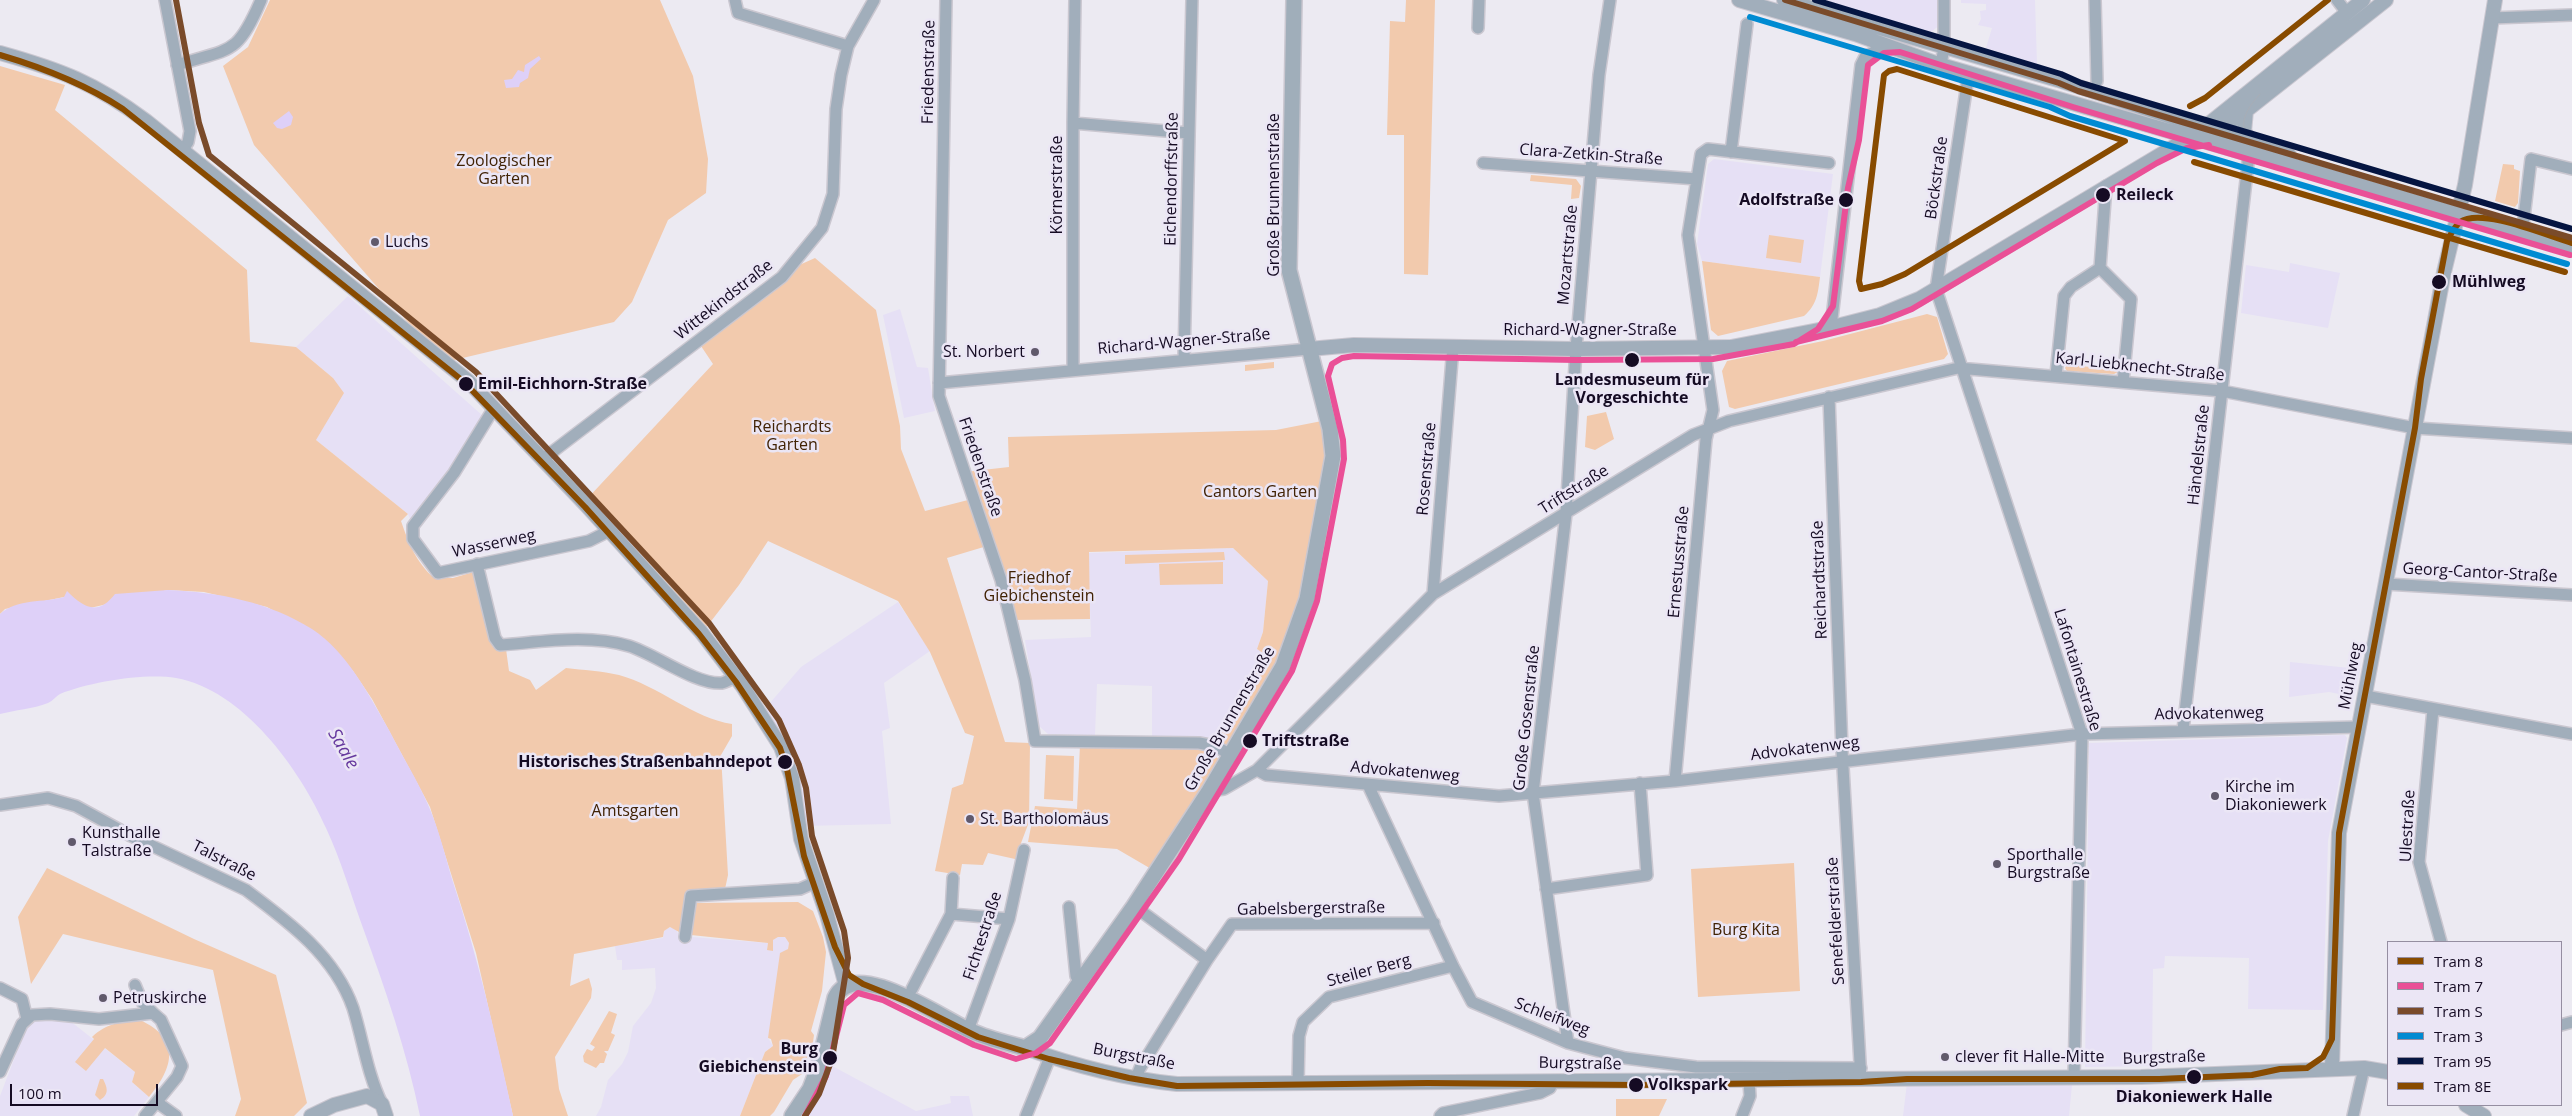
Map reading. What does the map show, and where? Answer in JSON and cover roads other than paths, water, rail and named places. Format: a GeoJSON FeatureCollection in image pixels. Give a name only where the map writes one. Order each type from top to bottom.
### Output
{"type":"FeatureCollection","features":[{"type":"Feature","properties":{"kind":"main road","name":"Große Brunnenstraße"},"geometry":{"type":"LineString","coordinates":[[1025,1048],[1044,1032],[1134,906],[1209,791],[1283,666],[1307,599],[1333,456],[1330,429],[1289,270],[1294,0]]}},
{"type":"Feature","properties":{"kind":"main road","name":"Burgstraße"},"geometry":{"type":"LineString","coordinates":[[846,986],[865,983],[887,989],[923,1005],[968,1030],[1025,1048]]}},
{"type":"Feature","properties":{"kind":"main road"},"geometry":{"type":"LineString","coordinates":[[792,1116],[810,1090],[818,1068],[834,998],[846,986]]}},
{"type":"Feature","properties":{"kind":"street"},"geometry":{"type":"LineString","coordinates":[[165,0],[190,135],[182,151]]}},
{"type":"Feature","properties":{"kind":"street"},"geometry":{"type":"LineString","coordinates":[[177,65],[219,53],[239,41],[248,29],[261,0]]}},
{"type":"Feature","properties":{"kind":"street"},"geometry":{"type":"LineString","coordinates":[[734,0],[738,13],[848,46]]}},
{"type":"Feature","properties":{"kind":"street","name":"Wittekindstraße"},"geometry":{"type":"LineString","coordinates":[[543,459],[782,277],[822,228],[834,194],[836,108],[848,46],[874,0]]}},
{"type":"Feature","properties":{"kind":"street","name":"Friedenstraße"},"geometry":{"type":"LineString","coordinates":[[946,0],[939,396],[1001,580],[1025,680],[1035,741],[1199,743],[1215,746],[1231,755]]}},
{"type":"Feature","properties":{"kind":"street","name":"Körnerstraße"},"geometry":{"type":"LineString","coordinates":[[1073,370],[1075,0]]}},
{"type":"Feature","properties":{"kind":"street","name":"Eichendorffstraße"},"geometry":{"type":"LineString","coordinates":[[1184,360],[1192,0]]}},
{"type":"Feature","properties":{"kind":"street"},"geometry":{"type":"LineString","coordinates":[[1478,28],[1479,0]]}},
{"type":"Feature","properties":{"kind":"street","name":"Mozartstraße"},"geometry":{"type":"LineString","coordinates":[[1566,514],[1576,349],[1599,75],[1610,0]]}},
{"type":"Feature","properties":{"kind":"street"},"geometry":{"type":"LineString","coordinates":[[1739,0],[1857,34],[1884,46],[1964,72],[2191,137],[2251,149]]}},
{"type":"Feature","properties":{"kind":"street"},"geometry":{"type":"LineString","coordinates":[[1784,0],[2175,117],[2285,163],[2572,240]]}},
{"type":"Feature","properties":{"kind":"street"},"geometry":{"type":"LineString","coordinates":[[1941,65],[1944,47],[1944,0]]}},
{"type":"Feature","properties":{"kind":"street"},"geometry":{"type":"LineString","coordinates":[[2095,0],[2097,81]]}},
{"type":"Feature","properties":{"kind":"street"},"geometry":{"type":"LineString","coordinates":[[2337,0],[2347,13]]}},
{"type":"Feature","properties":{"kind":"street"},"geometry":{"type":"LineString","coordinates":[[2208,130],[2363,0]]}},
{"type":"Feature","properties":{"kind":"street"},"geometry":{"type":"LineString","coordinates":[[2191,137],[2246,111],[2386,0]]}},
{"type":"Feature","properties":{"kind":"street","name":"Mühlweg"},"geometry":{"type":"LineString","coordinates":[[2332,1068],[2337,850],[2358,727],[2415,428],[2457,210],[2465,185],[2494,0]]}},
{"type":"Feature","properties":{"kind":"street"},"geometry":{"type":"LineString","coordinates":[[2492,18],[2572,15]]}},
{"type":"Feature","properties":{"kind":"street"},"geometry":{"type":"LineString","coordinates":[[1747,24],[1731,152],[1829,163]]}},
{"type":"Feature","properties":{"kind":"street"},"geometry":{"type":"LineString","coordinates":[[1831,327],[1861,65],[1865,57],[1884,46]]}},
{"type":"Feature","properties":{"kind":"street"},"geometry":{"type":"LineString","coordinates":[[0,53],[48,66],[90,84],[127,107],[406,329],[468,381],[543,459],[701,632],[736,677],[769,725],[789,768],[801,838],[816,882],[846,986]]}},
{"type":"Feature","properties":{"kind":"street","name":"Böckstraße"},"geometry":{"type":"LineString","coordinates":[[1936,289],[1967,84],[1964,72]]}},
{"type":"Feature","properties":{"kind":"street"},"geometry":{"type":"LineString","coordinates":[[2246,111],[2244,132],[2251,149]]}},
{"type":"Feature","properties":{"kind":"street"},"geometry":{"type":"LineString","coordinates":[[1073,123],[1189,133]]}},
{"type":"Feature","properties":{"kind":"street","name":"Richard-Wagner-Straße"},"geometry":{"type":"LineString","coordinates":[[939,383],[1310,349],[1335,345],[1576,349],[1731,347],[1831,327],[1890,312],[1936,289],[2191,137]]}},
{"type":"Feature","properties":{"kind":"street","name":"Händelstraße"},"geometry":{"type":"LineString","coordinates":[[2184,730],[2251,149]]}},
{"type":"Feature","properties":{"kind":"street","name":"Ernestusstraße"},"geometry":{"type":"LineString","coordinates":[[1675,781],[1709,428],[1713,410],[1702,348],[1688,235],[1696,179],[1703,150],[1731,152]]}},
{"type":"Feature","properties":{"kind":"street"},"geometry":{"type":"LineString","coordinates":[[2524,226],[2530,159],[2572,169]]}},
{"type":"Feature","properties":{"kind":"street","name":"Clara-Zetkin-Straße"},"geometry":{"type":"LineString","coordinates":[[1483,163],[1696,179]]}},
{"type":"Feature","properties":{"kind":"street"},"geometry":{"type":"LineString","coordinates":[[2106,186],[2100,268],[2131,299],[2123,382]]}},
{"type":"Feature","properties":{"kind":"street"},"geometry":{"type":"LineString","coordinates":[[2457,210],[2572,248]]}},
{"type":"Feature","properties":{"kind":"street"},"geometry":{"type":"LineString","coordinates":[[2056,375],[2064,296],[2071,287],[2100,268]]}},
{"type":"Feature","properties":{"kind":"street","name":"Lafontainestraße"},"geometry":{"type":"LineString","coordinates":[[1936,289],[1964,368],[2082,734],[2074,1077]]}},
{"type":"Feature","properties":{"kind":"street","name":"Rosenstraße"},"geometry":{"type":"LineString","coordinates":[[1433,594],[1453,347]]}},
{"type":"Feature","properties":{"kind":"street","name":"Karl-Liebknecht-Straße"},"geometry":{"type":"LineString","coordinates":[[1709,428],[1829,398],[1964,368],[2222,391],[2415,428],[2572,438]]}},
{"type":"Feature","properties":{"kind":"street","name":"Reichardtstraße"},"geometry":{"type":"LineString","coordinates":[[1829,398],[1843,760]]}},
{"type":"Feature","properties":{"kind":"street","name":"Wasserweg"},"geometry":{"type":"LineString","coordinates":[[494,408],[454,472],[413,526],[413,538],[438,573],[589,541],[609,531]]}},
{"type":"Feature","properties":{"kind":"street","name":"Triftstraße"},"geometry":{"type":"LineString","coordinates":[[1209,791],[1224,790],[1257,770],[1433,594],[1693,435],[1709,428]]}},
{"type":"Feature","properties":{"kind":"street","name":"Große Gosenstraße"},"geometry":{"type":"LineString","coordinates":[[1566,514],[1533,793],[1568,1044]]}},
{"type":"Feature","properties":{"kind":"street"},"geometry":{"type":"LineString","coordinates":[[476,564],[495,638],[500,645],[599,639],[631,646],[686,672],[715,682],[723,683],[736,677]]}},
{"type":"Feature","properties":{"kind":"street","name":"Georg-Cantor-Straße"},"geometry":{"type":"LineString","coordinates":[[2386,584],[2572,595]]}},
{"type":"Feature","properties":{"kind":"street"},"geometry":{"type":"LineString","coordinates":[[2365,696],[2572,734]]}},
{"type":"Feature","properties":{"kind":"street","name":"Ulestraße"},"geometry":{"type":"LineString","coordinates":[[2433,709],[2420,862],[2441,941]]}},
{"type":"Feature","properties":{"kind":"street","name":"Advokatenweg"},"geometry":{"type":"LineString","coordinates":[[1257,770],[1266,775],[1368,786],[1499,796],[1675,781],[1843,760],[2082,734],[2358,727]]}},
{"type":"Feature","properties":{"kind":"street","name":"Senefelderstraße"},"geometry":{"type":"LineString","coordinates":[[1843,760],[1861,1074]]}},
{"type":"Feature","properties":{"kind":"street"},"geometry":{"type":"LineString","coordinates":[[1546,888],[1647,875],[1640,783]]}},
{"type":"Feature","properties":{"kind":"street","name":"Schleifweg"},"geometry":{"type":"LineString","coordinates":[[1368,786],[1434,923],[1452,966],[1472,1002],[1568,1044],[1625,1058],[1696,1067],[1861,1074]]}},
{"type":"Feature","properties":{"kind":"street","name":"Talstraße"},"geometry":{"type":"LineString","coordinates":[[0,805],[48,798],[76,806],[130,836],[246,890],[261,901],[319,951],[344,987],[360,1033],[372,1083],[384,1110]]}},
{"type":"Feature","properties":{"kind":"street","name":"Fichtestraße"},"geometry":{"type":"LineString","coordinates":[[968,1030],[1009,919],[1024,850]]}},
{"type":"Feature","properties":{"kind":"street"},"geometry":{"type":"LineString","coordinates":[[912,989],[951,914],[953,878]]}},
{"type":"Feature","properties":{"kind":"street"},"geometry":{"type":"LineString","coordinates":[[685,937],[692,896],[800,889],[816,882]]}},
{"type":"Feature","properties":{"kind":"street"},"geometry":{"type":"LineString","coordinates":[[1134,906],[1207,960]]}},
{"type":"Feature","properties":{"kind":"street"},"geometry":{"type":"LineString","coordinates":[[1069,907],[1075,970],[1080,981]]}},
{"type":"Feature","properties":{"kind":"street"},"geometry":{"type":"LineString","coordinates":[[951,914],[1009,919]]}},
{"type":"Feature","properties":{"kind":"street","name":"Gabelsbergerstraße"},"geometry":{"type":"LineString","coordinates":[[1136,1078],[1140,1068],[1207,960],[1232,924],[1434,923]]}},
{"type":"Feature","properties":{"kind":"street","name":"Steiler Berg"},"geometry":{"type":"LineString","coordinates":[[1298,1083],[1299,1036],[1303,1022],[1329,997],[1452,966]]}},
{"type":"Feature","properties":{"kind":"street"},"geometry":{"type":"LineString","coordinates":[[135,985],[142,1002],[162,1020],[182,1066],[177,1077],[158,1103],[145,1116]]}},
{"type":"Feature","properties":{"kind":"street"},"geometry":{"type":"LineString","coordinates":[[0,988],[22,999],[27,1019]]}},
{"type":"Feature","properties":{"kind":"street"},"geometry":{"type":"LineString","coordinates":[[0,1072],[22,1024],[27,1019],[41,1014],[99,1019],[153,1013]]}},
{"type":"Feature","properties":{"kind":"street","name":"Burgstraße"},"geometry":{"type":"LineString","coordinates":[[1025,1048],[1050,1058],[1136,1078],[1177,1084],[1553,1081],[1750,1082],[1861,1074],[1907,1078],[2168,1076],[2332,1068],[2364,1068],[2387,1072]]}},
{"type":"Feature","properties":{"kind":"street"},"geometry":{"type":"LineString","coordinates":[[1026,1116],[1050,1058]]}},
{"type":"Feature","properties":{"kind":"street"},"geometry":{"type":"LineString","coordinates":[[2353,1116],[2364,1068]]}},
{"type":"Feature","properties":{"kind":"street"},"geometry":{"type":"LineString","coordinates":[[1440,1116],[1443,1113],[1540,1093],[1550,1088],[1553,1081]]}},
{"type":"Feature","properties":{"kind":"street"},"geometry":{"type":"LineString","coordinates":[[1742,1116],[1750,1096],[1750,1082]]}},
{"type":"Feature","properties":{"kind":"street","name":"Talstraße"},"geometry":{"type":"LineString","coordinates":[[311,1116],[334,1105],[367,1096],[384,1110]]}},
{"type":"Feature","properties":{"kind":"street"},"geometry":{"type":"LineString","coordinates":[[158,1103],[176,1116]]}},
{"type":"Feature","properties":{"kind":"street"},"geometry":{"type":"LineString","coordinates":[[2468,1106],[2484,1116]]}},
{"type":"Feature","properties":{"kind":"water"},"geometry":{"type":"Polygon","coordinates":[[[539,56],[541,59],[530,69],[528,78],[520,83],[519,87],[506,88],[504,80],[512,79],[518,70],[524,72],[525,65],[539,56]]]}},
{"type":"Feature","properties":{"kind":"water"},"geometry":{"type":"Polygon","coordinates":[[[289,111],[293,117],[291,125],[282,129],[277,128],[273,123],[289,111]]]}},
{"type":"Feature","properties":{"kind":"water","name":"Saale"},"geometry":{"type":"Polygon","coordinates":[[[168,590],[206,593],[243,600],[261,605],[296,620],[325,639],[356,675],[415,778],[436,825],[478,967],[513,1116],[420,1116],[395,1020],[331,840],[315,805],[301,781],[266,735],[246,715],[224,698],[201,685],[176,678],[163,677],[101,682],[60,694],[50,702],[42,705],[0,714],[0,614],[15,605],[64,597],[67,591],[79,602],[91,607],[97,607],[109,601],[115,594],[168,590]]]}},
{"type":"Feature","properties":{"kind":"tram line","name":"S"},"geometry":{"type":"LineString","coordinates":[[176,0],[199,123],[209,155],[476,372],[709,623],[779,720],[799,765],[806,788],[812,836],[844,931],[848,958],[832,1059],[819,1094],[805,1116]]}},
{"type":"Feature","properties":{"kind":"tram line","name":"S"},"geometry":{"type":"LineString","coordinates":[[1785,0],[2059,83],[2078,91],[2572,238]]}},
{"type":"Feature","properties":{"kind":"tram line","name":"95"},"geometry":{"type":"LineString","coordinates":[[1815,0],[2061,74],[2081,83],[2572,229]]}},
{"type":"Feature","properties":{"kind":"tram line","name":"8E"},"geometry":{"type":"LineString","coordinates":[[2190,106],[2205,98],[2328,0]]}},
{"type":"Feature","properties":{"kind":"tram line","name":"3"},"geometry":{"type":"LineString","coordinates":[[1750,17],[2050,107],[2070,116],[2567,264]]}},
{"type":"Feature","properties":{"kind":"tram line","name":"7"},"geometry":{"type":"LineString","coordinates":[[805,1116],[826,1076],[844,1005],[858,993],[883,1000],[974,1045],[1016,1059],[1036,1053],[1050,1043],[1179,859],[1292,671],[1317,601],[1344,459],[1343,440],[1328,376],[1332,364],[1342,358],[1354,356],[1576,360],[1713,359],[1794,344],[1818,329],[1833,306],[1848,188],[1859,140],[1868,65],[1884,53],[1900,52],[2073,107],[2570,255]]}},
{"type":"Feature","properties":{"kind":"tram line","name":"8"},"geometry":{"type":"LineString","coordinates":[[0,55],[64,78],[94,92],[123,109],[463,381],[585,507],[699,634],[736,682],[780,748],[787,769],[804,856],[835,947],[849,975],[863,984],[908,1002],[978,1037],[1049,1059],[1129,1078],[1177,1086],[1428,1083],[1636,1085],[1861,1082],[1907,1079],[2159,1079],[2252,1075],[2280,1069],[2307,1068],[2323,1057],[2332,1039],[2339,833],[2415,428],[2421,379],[2447,241],[2454,228],[2460,222],[2470,218],[2483,218],[2515,224],[2572,243]]}},
{"type":"Feature","properties":{"kind":"tram line","name":"8E"},"geometry":{"type":"LineString","coordinates":[[1897,69],[2125,141],[1905,274],[1882,284],[1861,289],[1859,281],[1884,75],[1889,71],[1897,69]]}},
{"type":"Feature","properties":{"kind":"tram line"},"geometry":{"type":"LineString","coordinates":[[2260,94],[2247,111],[2244,126],[2250,139],[2268,152]]}},
{"type":"Feature","properties":{"kind":"tram line","name":"7"},"geometry":{"type":"LineString","coordinates":[[1796,342],[1882,321],[1912,309],[2157,163],[2187,148],[2209,145]]}},
{"type":"Feature","properties":{"kind":"tram line","name":"8E"},"geometry":{"type":"LineString","coordinates":[[2194,162],[2565,272]]}},
{"type":"Feature","properties":{"kind":"place","name":"Reileck"},"geometry":{"type":"Point","coordinates":[2103,195]}},
{"type":"Feature","properties":{"kind":"place","name":"Adolfstraße"},"geometry":{"type":"Point","coordinates":[1846,200]}},
{"type":"Feature","properties":{"kind":"place","name":"Luchs"},"geometry":{"type":"Point","coordinates":[375,242]}},
{"type":"Feature","properties":{"kind":"place","name":"Mühlweg"},"geometry":{"type":"Point","coordinates":[2439,282]}},
{"type":"Feature","properties":{"kind":"place","name":"St. Norbert"},"geometry":{"type":"Point","coordinates":[1035,352]}},
{"type":"Feature","properties":{"kind":"place","name":"Landesmuseum für Vorgeschichte"},"geometry":{"type":"Point","coordinates":[1632,360]}},
{"type":"Feature","properties":{"kind":"place","name":"Emil-Eichhorn-Straße"},"geometry":{"type":"Point","coordinates":[466,384]}},
{"type":"Feature","properties":{"kind":"place","name":"Triftstraße"},"geometry":{"type":"Point","coordinates":[1250,741]}},
{"type":"Feature","properties":{"kind":"place","name":"Historisches Straßenbahndepot"},"geometry":{"type":"Point","coordinates":[785,762]}},
{"type":"Feature","properties":{"kind":"place","name":"Kirche im Diakoniewerk"},"geometry":{"type":"Point","coordinates":[2215,796]}},
{"type":"Feature","properties":{"kind":"place","name":"St. Bartholomäus"},"geometry":{"type":"Point","coordinates":[970,819]}},
{"type":"Feature","properties":{"kind":"place","name":"Kunsthalle Talstraße"},"geometry":{"type":"Point","coordinates":[72,842]}},
{"type":"Feature","properties":{"kind":"place","name":"Sporthalle Burgstraße"},"geometry":{"type":"Point","coordinates":[1997,864]}},
{"type":"Feature","properties":{"kind":"place","name":"Petruskirche"},"geometry":{"type":"Point","coordinates":[103,998]}},
{"type":"Feature","properties":{"kind":"place","name":"clever fit Halle-Mitte"},"geometry":{"type":"Point","coordinates":[1945,1057]}},
{"type":"Feature","properties":{"kind":"place","name":"Burg Giebichenstein"},"geometry":{"type":"Point","coordinates":[830,1058]}},
{"type":"Feature","properties":{"kind":"place","name":"Diakoniewerk Halle"},"geometry":{"type":"Point","coordinates":[2194,1077]}},
{"type":"Feature","properties":{"kind":"place","name":"Volkspark"},"geometry":{"type":"Point","coordinates":[1636,1085]}},
{"type":"Feature","properties":{"kind":"park label","name":"Zoologischer Garten"},"geometry":{"type":"Point","coordinates":[504,170]}},
{"type":"Feature","properties":{"kind":"park label","name":"Reichardts Garten"},"geometry":{"type":"Point","coordinates":[792,436]}},
{"type":"Feature","properties":{"kind":"park label","name":"Cantors Garten"},"geometry":{"type":"Point","coordinates":[1260,492]}},
{"type":"Feature","properties":{"kind":"park label","name":"Friedhof Giebichenstein"},"geometry":{"type":"Point","coordinates":[1039,587]}},
{"type":"Feature","properties":{"kind":"park label","name":"Amtsgarten"},"geometry":{"type":"Point","coordinates":[635,811]}},
{"type":"Feature","properties":{"kind":"park label","name":"Burg Kita"},"geometry":{"type":"Point","coordinates":[1746,930]}}]}
